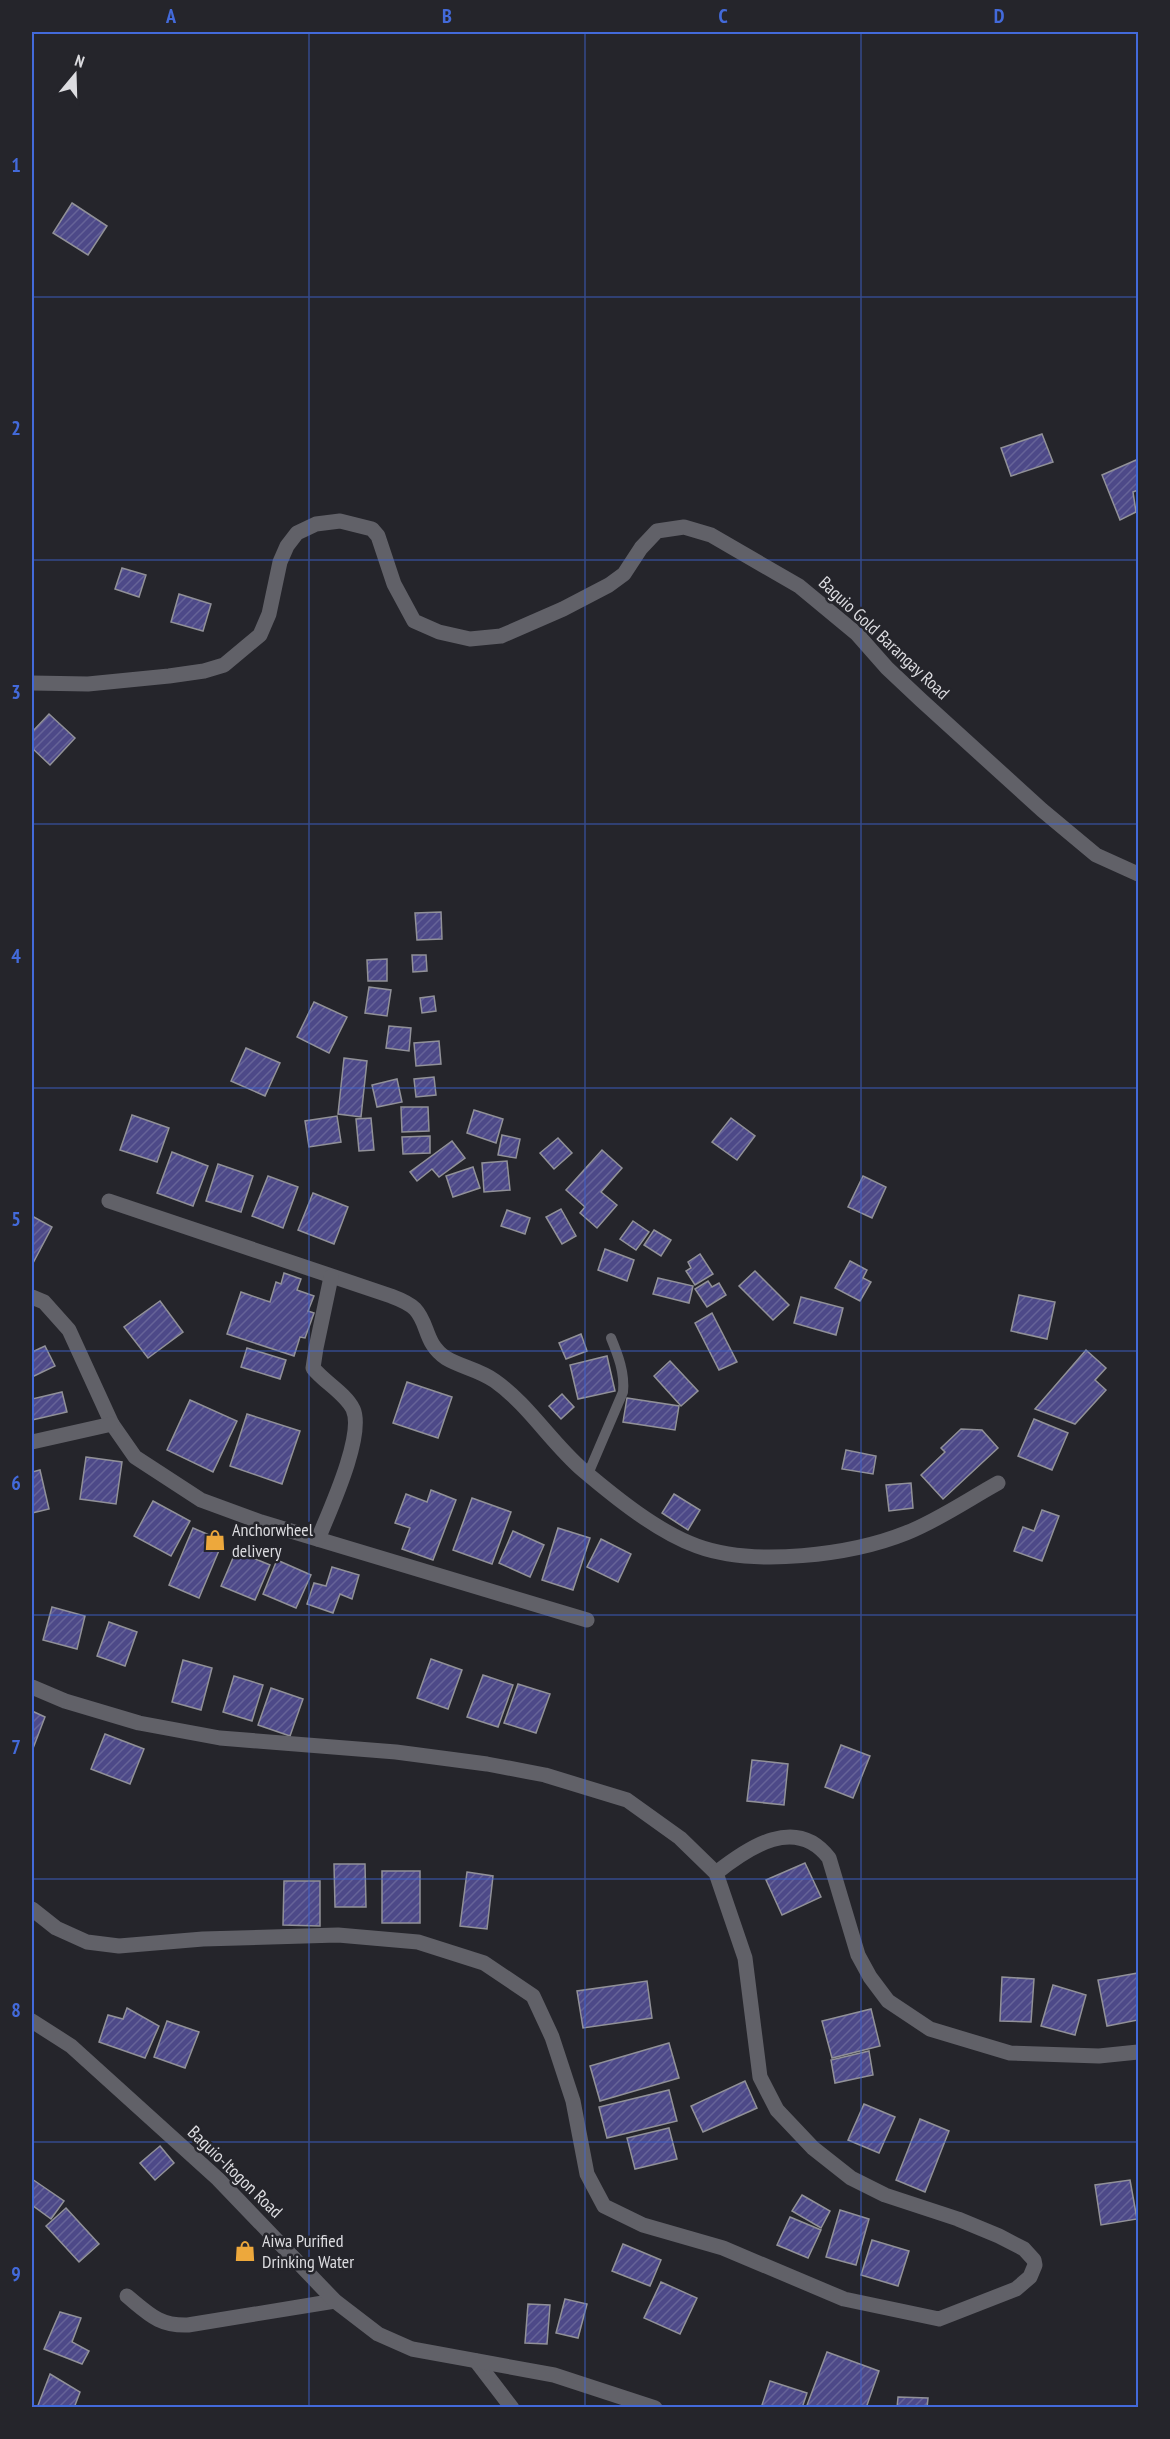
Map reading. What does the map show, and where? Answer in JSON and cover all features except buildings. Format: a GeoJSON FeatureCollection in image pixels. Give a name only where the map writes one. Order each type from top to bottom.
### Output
{"type":"FeatureCollection","features":[{"type":"Feature","properties":{"kind":"street","name":"Baguio Gold Barangay Road"},"geometry":{"type":"LineString","coordinates":[[32,684],[88,684],[169,676],[204,671],[224,664],[260,635],[269,614],[280,562],[287,546],[297,533],[316,524],[340,521],[372,529],[378,536],[394,584],[414,621],[439,632],[470,639],[501,636],[563,609],[609,585],[624,574],[641,548],[657,531],[684,527],[711,535],[800,586],[856,634],[904,684],[1042,810],[1096,855],[1138,874]]}},
{"type":"Feature","properties":{"kind":"street"},"geometry":{"type":"LineString","coordinates":[[109,1201],[391,1296],[414,1308],[433,1346],[446,1358],[497,1382],[515,1397],[551,1439],[588,1474],[614,1495],[678,1538],[699,1547],[756,1556],[815,1554],[866,1547],[908,1532],[998,1483]]}},
{"type":"Feature","properties":{"kind":"street"},"geometry":{"type":"LineString","coordinates":[[318,1539],[351,1452],[356,1431],[353,1410],[314,1368],[331,1277]]}},
{"type":"Feature","properties":{"kind":"street"},"geometry":{"type":"LineString","coordinates":[[32,1297],[44,1302],[69,1330],[112,1424],[135,1456],[201,1500],[261,1522],[587,1620]]}},
{"type":"Feature","properties":{"kind":"street"},"geometry":{"type":"LineString","coordinates":[[32,1442],[112,1424]]}},
{"type":"Feature","properties":{"kind":"street"},"geometry":{"type":"LineString","coordinates":[[32,1687],[65,1701],[139,1723],[220,1738],[396,1752],[545,1775],[627,1800],[680,1838],[716,1873],[745,1958],[760,2077],[777,2110],[813,2148],[851,2178],[885,2195],[958,2218],[999,2236],[1024,2249],[1034,2260],[1035,2265],[1027,2281],[1016,2289],[939,2319],[844,2299],[723,2248],[643,2225],[616,2214],[604,2206],[587,2174],[573,2101],[552,2037],[533,1996],[484,1963],[418,1942],[338,1935],[204,1939],[119,1946],[87,1942],[56,1928],[32,1909]]}},
{"type":"Feature","properties":{"kind":"street"},"geometry":{"type":"LineString","coordinates":[[716,1873],[744,1852],[774,1839],[795,1837],[810,1840],[821,1847],[829,1858],[858,1955],[870,1977],[888,2001],[930,2029],[1010,2053],[1099,2056],[1138,2052]]}},
{"type":"Feature","properties":{"kind":"street","name":"Baguio-Itogon Road"},"geometry":{"type":"LineString","coordinates":[[32,2021],[71,2046],[218,2179],[335,2301],[378,2334],[412,2349],[554,2375],[655,2408]]}},
{"type":"Feature","properties":{"kind":"street"},"geometry":{"type":"LineString","coordinates":[[127,2296],[156,2320],[171,2326],[335,2301]]}},
{"type":"Feature","properties":{"kind":"street"},"geometry":{"type":"LineString","coordinates":[[476,2361],[512,2408]]}},
{"type":"Feature","properties":{"kind":"lane"},"geometry":{"type":"LineString","coordinates":[[588,1474],[624,1382],[618,1353],[611,1338]]}},
{"type":"Feature","properties":{"kind":"place","name":"Anchorwheel delivery"},"geometry":{"type":"Point","coordinates":[215,1540]}},
{"type":"Feature","properties":{"kind":"place","name":"Aiwa Purified Drinking Water"},"geometry":{"type":"Point","coordinates":[245,2251]}}]}
